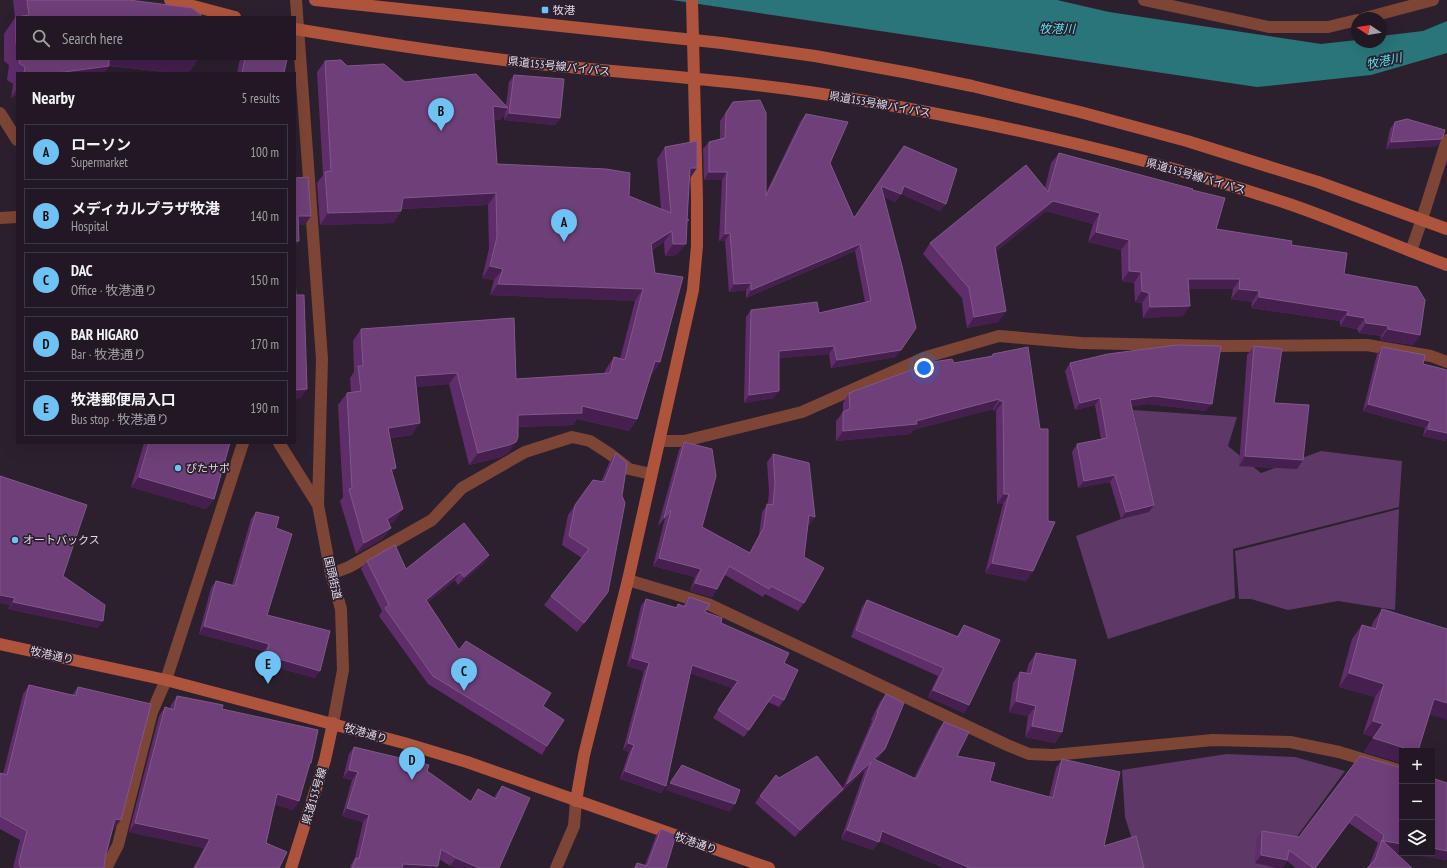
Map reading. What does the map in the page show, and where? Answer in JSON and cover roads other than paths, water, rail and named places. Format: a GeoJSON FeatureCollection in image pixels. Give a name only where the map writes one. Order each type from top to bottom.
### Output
{"type":"FeatureCollection","features":[{"type":"Feature","properties":{"kind":"main road"},"geometry":{"type":"LineString","coordinates":[[170,0],[231,16]]}},
{"type":"Feature","properties":{"kind":"main road"},"geometry":{"type":"LineString","coordinates":[[315,0],[693,40],[799,54],[894,70],[972,86],[1064,108],[1187,141],[1257,162],[1447,229]]}},
{"type":"Feature","properties":{"kind":"main road"},"geometry":{"type":"LineString","coordinates":[[576,801],[584,755],[628,580],[693,290],[697,246],[698,199],[692,0]]}},
{"type":"Feature","properties":{"kind":"main road","name":"県道153号線バイパス"},"geometry":{"type":"LineString","coordinates":[[296,29],[463,56],[694,78],[846,97],[968,120],[1071,142],[1235,187],[1280,202],[1447,265]]}},
{"type":"Feature","properties":{"kind":"main road","name":"牧港通り"},"geometry":{"type":"LineString","coordinates":[[0,644],[166,680],[334,724],[467,762],[769,868]]}},
{"type":"Feature","properties":{"kind":"main road","name":"県道153号線"},"geometry":{"type":"LineString","coordinates":[[291,868],[325,760],[334,724]]}},
{"type":"Feature","properties":{"kind":"street"},"geometry":{"type":"LineString","coordinates":[[296,0],[296,29],[322,360],[318,505]]}},
{"type":"Feature","properties":{"kind":"street"},"geometry":{"type":"LineString","coordinates":[[1144,0],[1269,27],[1328,27],[1351,21]]}},
{"type":"Feature","properties":{"kind":"street"},"geometry":{"type":"LineString","coordinates":[[1387,12],[1433,0]]}},
{"type":"Feature","properties":{"kind":"street"},"geometry":{"type":"LineString","coordinates":[[0,113],[16,138]]}},
{"type":"Feature","properties":{"kind":"street"},"geometry":{"type":"LineString","coordinates":[[1411,251],[1447,140]]}},
{"type":"Feature","properties":{"kind":"street"},"geometry":{"type":"LineString","coordinates":[[0,218],[16,217]]}},
{"type":"Feature","properties":{"kind":"street"},"geometry":{"type":"LineString","coordinates":[[660,441],[684,441],[802,412],[926,357],[1000,336],[1081,343],[1222,346],[1367,345],[1431,356],[1447,362]]}},
{"type":"Feature","properties":{"kind":"street"},"geometry":{"type":"LineString","coordinates":[[331,574],[349,567],[432,520],[462,488],[525,452],[572,437],[590,441],[629,469],[651,474]]}},
{"type":"Feature","properties":{"kind":"street"},"geometry":{"type":"LineString","coordinates":[[106,868],[118,845],[152,712],[166,680],[243,444]]}},
{"type":"Feature","properties":{"kind":"street","name":"国頭街道"},"geometry":{"type":"LineString","coordinates":[[280,444],[318,505],[331,574],[341,609],[343,670],[334,724]]}},
{"type":"Feature","properties":{"kind":"street"},"geometry":{"type":"LineString","coordinates":[[628,580],[708,604],[1029,754],[1053,755],[1213,740],[1290,742],[1339,752],[1399,770]]}},
{"type":"Feature","properties":{"kind":"street"},"geometry":{"type":"LineString","coordinates":[[556,868],[574,826],[576,801]]}},
{"type":"Feature","properties":{"kind":"water","name":"牧港川"},"geometry":{"type":"Polygon","coordinates":[[[672,0],[1057,0],[1109,12],[1321,44],[1351,41],[1351,48],[1387,48],[1387,35],[1423,31],[1447,21],[1447,53],[1371,75],[1257,87],[672,0]]]}},
{"type":"Feature","properties":{"kind":"place","name":"牧港"},"geometry":{"type":"Point","coordinates":[545,10]}},
{"type":"Feature","properties":{"kind":"place","name":"メディカルプラザ牧港"},"geometry":{"type":"Point","coordinates":[441,131]}},
{"type":"Feature","properties":{"kind":"place","name":"ローソン"},"geometry":{"type":"Point","coordinates":[564,242]}},
{"type":"Feature","properties":{"kind":"place","name":"ぴたサポ"},"geometry":{"type":"Point","coordinates":[178,468]}},
{"type":"Feature","properties":{"kind":"place","name":"オートバックス"},"geometry":{"type":"Point","coordinates":[15,540]}},
{"type":"Feature","properties":{"kind":"place","name":"牧港郵便局入口"},"geometry":{"type":"Point","coordinates":[268,684]}},
{"type":"Feature","properties":{"kind":"place","name":"DAC"},"geometry":{"type":"Point","coordinates":[464,691]}},
{"type":"Feature","properties":{"kind":"place","name":"BAR HIGARO"},"geometry":{"type":"Point","coordinates":[412,780]}}]}
